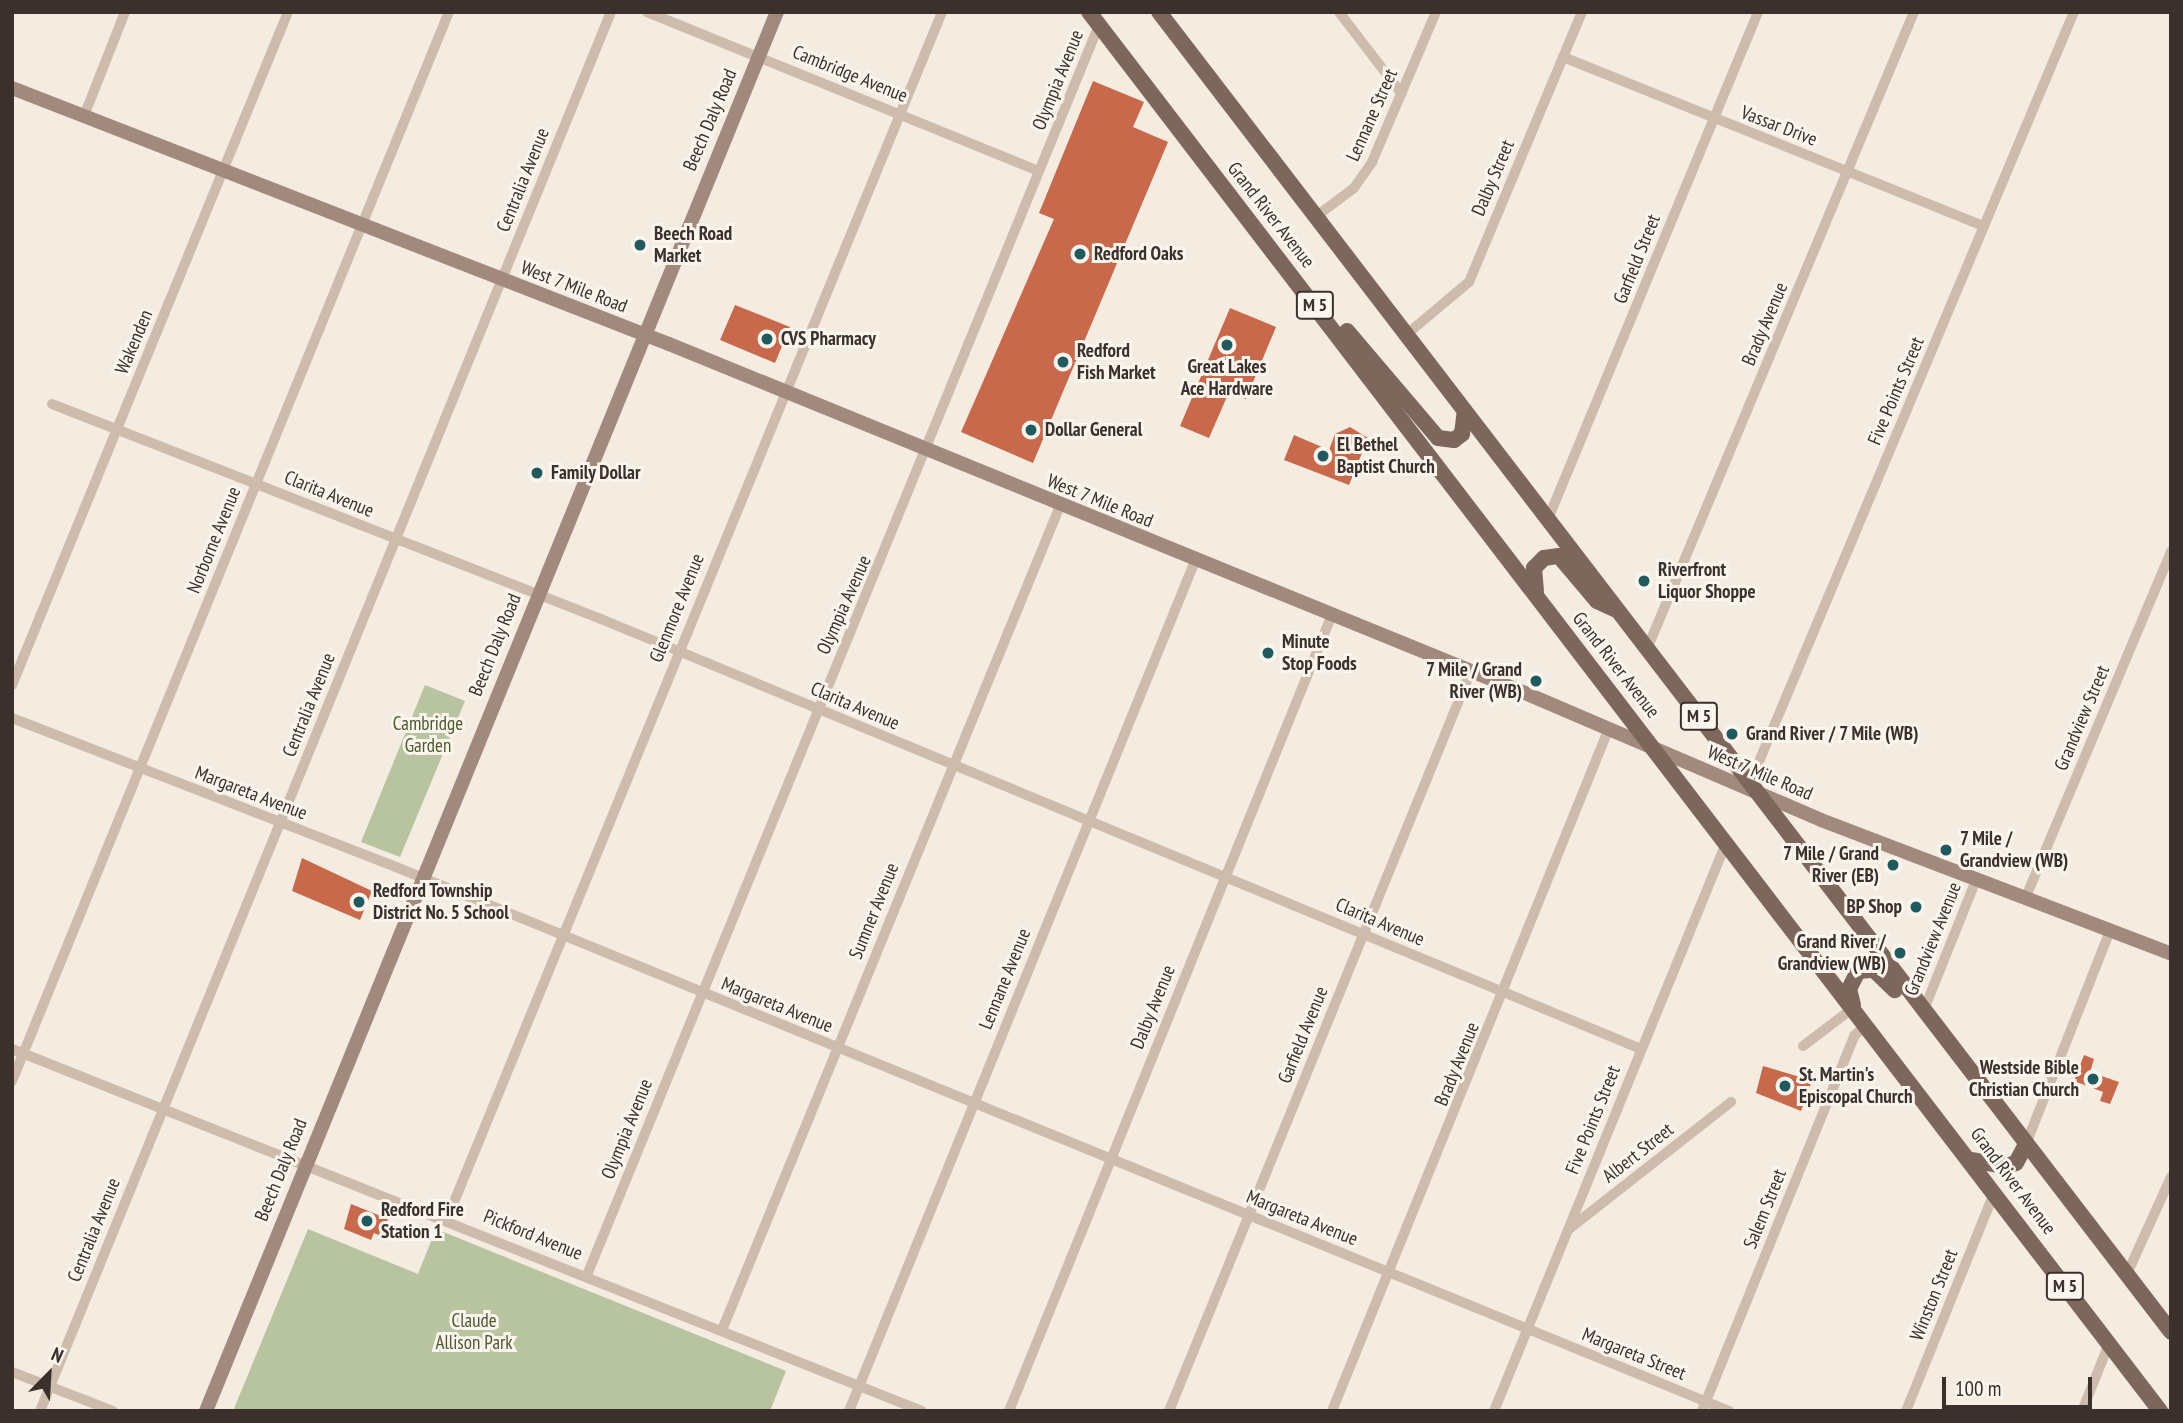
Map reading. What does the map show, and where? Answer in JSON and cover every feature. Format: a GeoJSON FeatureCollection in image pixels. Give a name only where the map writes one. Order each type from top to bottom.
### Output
{"type":"FeatureCollection","features":[{"type":"Feature","properties":{"kind":"main road","name":"Beech Daly Road"},"geometry":{"type":"LineString","coordinates":[[206,1411],[420,878],[776,12]]}},
{"type":"Feature","properties":{"kind":"main road"},"geometry":{"type":"LineString","coordinates":[[1146,12],[1175,49],[1205,71]]}},
{"type":"Feature","properties":{"kind":"main road","name":"Grand River Avenue"},"geometry":{"type":"LineString","coordinates":[[1159,12],[1318,215],[1923,1012],[2171,1332]]}},
{"type":"Feature","properties":{"kind":"main road","name":"Grand River Avenue"},"geometry":{"type":"LineString","coordinates":[[1094,19],[1867,1024],[2160,1411]]}},
{"type":"Feature","properties":{"kind":"main road","name":"West 7 Mile Road"},"geometry":{"type":"LineString","coordinates":[[12,88],[643,334],[1976,880],[2171,954]]}},
{"type":"Feature","properties":{"kind":"main road"},"geometry":{"type":"LineString","coordinates":[[1324,317],[1350,333],[1438,438],[1454,440],[1462,434],[1465,411]]}},
{"type":"Feature","properties":{"kind":"main road"},"geometry":{"type":"LineString","coordinates":[[1540,599],[1533,572],[1555,555],[1597,601],[1619,612]]}},
{"type":"Feature","properties":{"kind":"main road"},"geometry":{"type":"LineString","coordinates":[[1853,1008],[1850,981],[1867,969],[1883,975],[1906,1003],[1923,1012]]}},
{"type":"Feature","properties":{"kind":"main road"},"geometry":{"type":"LineString","coordinates":[[1971,1160],[2006,1166],[2017,1163],[2025,1144]]}},
{"type":"Feature","properties":{"kind":"street"},"geometry":{"type":"LineString","coordinates":[[84,116],[125,12]]}},
{"type":"Feature","properties":{"kind":"street","name":"Wakenden"},"geometry":{"type":"LineString","coordinates":[[12,685],[288,12]]}},
{"type":"Feature","properties":{"kind":"street","name":"Norborne Avenue"},"geometry":{"type":"LineString","coordinates":[[12,1081],[449,12]]}},
{"type":"Feature","properties":{"kind":"street","name":"Centralia Avenue"},"geometry":{"type":"LineString","coordinates":[[40,1411],[611,12]]}},
{"type":"Feature","properties":{"kind":"street","name":"Cambridge Avenue"},"geometry":{"type":"LineString","coordinates":[[647,12],[758,55],[1039,172]]}},
{"type":"Feature","properties":{"kind":"street","name":"Glenmore Avenue"},"geometry":{"type":"LineString","coordinates":[[447,1219],[942,12]]}},
{"type":"Feature","properties":{"kind":"street"},"geometry":{"type":"LineString","coordinates":[[1339,12],[1402,94]]}},
{"type":"Feature","properties":{"kind":"street","name":"Lennane Street"},"geometry":{"type":"LineString","coordinates":[[1318,215],[1364,176],[1436,12]]}},
{"type":"Feature","properties":{"kind":"street","name":"Dalby Street"},"geometry":{"type":"LineString","coordinates":[[1407,334],[1469,282],[1582,12]]}},
{"type":"Feature","properties":{"kind":"street","name":"Garfield Street"},"geometry":{"type":"LineString","coordinates":[[1548,519],[1758,12]]}},
{"type":"Feature","properties":{"kind":"street","name":"Brady Avenue"},"geometry":{"type":"LineString","coordinates":[[1647,649],[1914,12]]}},
{"type":"Feature","properties":{"kind":"street","name":"Five Points Street"},"geometry":{"type":"LineString","coordinates":[[1755,789],[2074,12]]}},
{"type":"Feature","properties":{"kind":"street","name":"Olympia Avenue"},"geometry":{"type":"LineString","coordinates":[[587,1275],[817,709],[927,451],[1039,172],[1094,19]]}},
{"type":"Feature","properties":{"kind":"street","name":"Vassar Drive"},"geometry":{"type":"LineString","coordinates":[[1563,57],[1984,226]]}},
{"type":"Feature","properties":{"kind":"street","name":"Clarita Avenue"},"geometry":{"type":"LineString","coordinates":[[52,404],[536,594],[953,766],[1089,819],[1642,1049]]}},
{"type":"Feature","properties":{"kind":"street","name":"Sumner Avenue"},"geometry":{"type":"LineString","coordinates":[[722,1330],[1060,506]]}},
{"type":"Feature","properties":{"kind":"street","name":"Grandview Street"},"geometry":{"type":"LineString","coordinates":[[2025,899],[2171,551]]}},
{"type":"Feature","properties":{"kind":"street","name":"Lennane Avenue"},"geometry":{"type":"LineString","coordinates":[[849,1411],[1195,561]]}},
{"type":"Feature","properties":{"kind":"street","name":"Dalby Avenue"},"geometry":{"type":"LineString","coordinates":[[1009,1411],[1331,617]]}},
{"type":"Feature","properties":{"kind":"street","name":"Garfield Avenue"},"geometry":{"type":"LineString","coordinates":[[1168,1411],[1470,673]]}},
{"type":"Feature","properties":{"kind":"street","name":"Margareta Avenue"},"geometry":{"type":"LineString","coordinates":[[12,719],[420,878],[1526,1330]]}},
{"type":"Feature","properties":{"kind":"street","name":"Brady Avenue"},"geometry":{"type":"LineString","coordinates":[[1332,1411],[1504,993],[1609,728]]}},
{"type":"Feature","properties":{"kind":"street","name":"Five Points Street"},"geometry":{"type":"LineString","coordinates":[[1493,1411],[1726,843]]}},
{"type":"Feature","properties":{"kind":"street","name":"Grandview Avenue"},"geometry":{"type":"LineString","coordinates":[[1923,1012],[1976,880]]}},
{"type":"Feature","properties":{"kind":"street"},"geometry":{"type":"LineString","coordinates":[[2025,1144],[2110,931]]}},
{"type":"Feature","properties":{"kind":"street"},"geometry":{"type":"LineString","coordinates":[[1803,1046],[1853,1008]]}},
{"type":"Feature","properties":{"kind":"street","name":"Salem Street"},"geometry":{"type":"LineString","coordinates":[[1704,1406],[1849,1046],[1867,1024]]}},
{"type":"Feature","properties":{"kind":"street","name":"Pickford Avenue"},"geometry":{"type":"LineString","coordinates":[[12,1049],[305,1161],[922,1411]]}},
{"type":"Feature","properties":{"kind":"street","name":"Albert Street"},"geometry":{"type":"LineString","coordinates":[[1566,1231],[1731,1102]]}},
{"type":"Feature","properties":{"kind":"street"},"geometry":{"type":"LineString","coordinates":[[2127,1274],[2171,1177]]}},
{"type":"Feature","properties":{"kind":"street","name":"Winston Street"},"geometry":{"type":"LineString","coordinates":[[1906,1411],[1994,1193]]}},
{"type":"Feature","properties":{"kind":"street","name":"Margareta Street"},"geometry":{"type":"LineString","coordinates":[[1526,1330],[1704,1406],[1729,1411]]}},
{"type":"Feature","properties":{"kind":"street"},"geometry":{"type":"LineString","coordinates":[[2082,1411],[2109,1344]]}},
{"type":"Feature","properties":{"kind":"street"},"geometry":{"type":"LineString","coordinates":[[12,1372],[113,1411]]}},
{"type":"Feature","properties":{"kind":"green space","name":"Cambridge Garden"},"geometry":{"type":"Polygon","coordinates":[[[425,685],[465,701],[400,857],[361,842],[425,685]]]}},
{"type":"Feature","properties":{"kind":"green space","name":"Claude Allison Park"},"geometry":{"type":"Polygon","coordinates":[[[308,1229],[418,1274],[436,1229],[786,1371],[770,1411],[233,1411],[308,1229]]]}},
{"type":"Feature","properties":{"kind":"building","name":"Redford Oaks"},"geometry":{"type":"Polygon","coordinates":[[[1093,81],[1144,102],[1133,127],[1168,142],[1033,463],[961,432],[1054,219],[1039,213],[1093,81]]]}},
{"type":"Feature","properties":{"kind":"building","name":"CVS Pharmacy"},"geometry":{"type":"Polygon","coordinates":[[[735,305],[790,327],[775,363],[720,340],[735,305]]]}},
{"type":"Feature","properties":{"kind":"building"},"geometry":{"type":"Polygon","coordinates":[[[1230,308],[1276,327],[1246,399],[1229,392],[1209,438],[1180,426],[1230,308]]]}},
{"type":"Feature","properties":{"kind":"building","name":"El Bethel Baptist Church"},"geometry":{"type":"Polygon","coordinates":[[[1350,427],[1368,438],[1349,485],[1284,460],[1294,435],[1329,450],[1335,434],[1350,427]]]}},
{"type":"Feature","properties":{"kind":"building"},"geometry":{"type":"Polygon","coordinates":[[[302,858],[372,891],[360,920],[292,891],[302,858]]]}},
{"type":"Feature","properties":{"kind":"building","name":"Westside Bible Christian Church"},"geometry":{"type":"Polygon","coordinates":[[[2084,1055],[2094,1059],[2090,1072],[2119,1082],[2110,1104],[2100,1101],[2103,1092],[2074,1081],[2084,1055]]]}},
{"type":"Feature","properties":{"kind":"building","name":"St. Martin's Episcopal Church"},"geometry":{"type":"Polygon","coordinates":[[[1763,1066],[1800,1077],[1805,1068],[1815,1072],[1801,1111],[1756,1093],[1763,1066]]]}},
{"type":"Feature","properties":{"kind":"building","name":"Redford Fire Station 1"},"geometry":{"type":"Polygon","coordinates":[[[351,1204],[388,1219],[381,1236],[374,1233],[371,1240],[344,1229],[351,1204]]]}},
{"type":"Feature","properties":{"kind":"place","name":"Beech Road Market"},"geometry":{"type":"Point","coordinates":[640,245]}},
{"type":"Feature","properties":{"kind":"place","name":"Redford Oaks"},"geometry":{"type":"Point","coordinates":[1080,254]}},
{"type":"Feature","properties":{"kind":"place","name":"CVS Pharmacy"},"geometry":{"type":"Point","coordinates":[767,339]}},
{"type":"Feature","properties":{"kind":"place","name":"Great Lakes Ace Hardware"},"geometry":{"type":"Point","coordinates":[1227,345]}},
{"type":"Feature","properties":{"kind":"place","name":"Redford Fish Market"},"geometry":{"type":"Point","coordinates":[1063,362]}},
{"type":"Feature","properties":{"kind":"place","name":"Dollar General"},"geometry":{"type":"Point","coordinates":[1031,430]}},
{"type":"Feature","properties":{"kind":"place","name":"El Bethel Baptist Church"},"geometry":{"type":"Point","coordinates":[1323,456]}},
{"type":"Feature","properties":{"kind":"place","name":"Family Dollar"},"geometry":{"type":"Point","coordinates":[537,473]}},
{"type":"Feature","properties":{"kind":"place","name":"Riverfront Liquor Shoppe"},"geometry":{"type":"Point","coordinates":[1644,581]}},
{"type":"Feature","properties":{"kind":"place","name":"Minute Stop Foods"},"geometry":{"type":"Point","coordinates":[1268,653]}},
{"type":"Feature","properties":{"kind":"place","name":"7 Mile / Grand River (WB)"},"geometry":{"type":"Point","coordinates":[1536,681]}},
{"type":"Feature","properties":{"kind":"place","name":"Grand River / 7 Mile (WB)"},"geometry":{"type":"Point","coordinates":[1732,734]}},
{"type":"Feature","properties":{"kind":"place","name":"7 Mile / Grandview (WB)"},"geometry":{"type":"Point","coordinates":[1946,850]}},
{"type":"Feature","properties":{"kind":"place","name":"7 Mile / Grand River (EB)"},"geometry":{"type":"Point","coordinates":[1893,865]}},
{"type":"Feature","properties":{"kind":"place","name":"Redford Township District No. 5 School"},"geometry":{"type":"Point","coordinates":[359,902]}},
{"type":"Feature","properties":{"kind":"place","name":"BP Shop"},"geometry":{"type":"Point","coordinates":[1916,907]}},
{"type":"Feature","properties":{"kind":"place","name":"Grand River / Grandview (WB)"},"geometry":{"type":"Point","coordinates":[1900,953]}},
{"type":"Feature","properties":{"kind":"place","name":"Westside Bible Christian Church"},"geometry":{"type":"Point","coordinates":[2093,1079]}},
{"type":"Feature","properties":{"kind":"place","name":"St. Martin's Episcopal Church"},"geometry":{"type":"Point","coordinates":[1785,1086]}},
{"type":"Feature","properties":{"kind":"place","name":"Redford Fire Station 1"},"geometry":{"type":"Point","coordinates":[367,1221]}}]}
